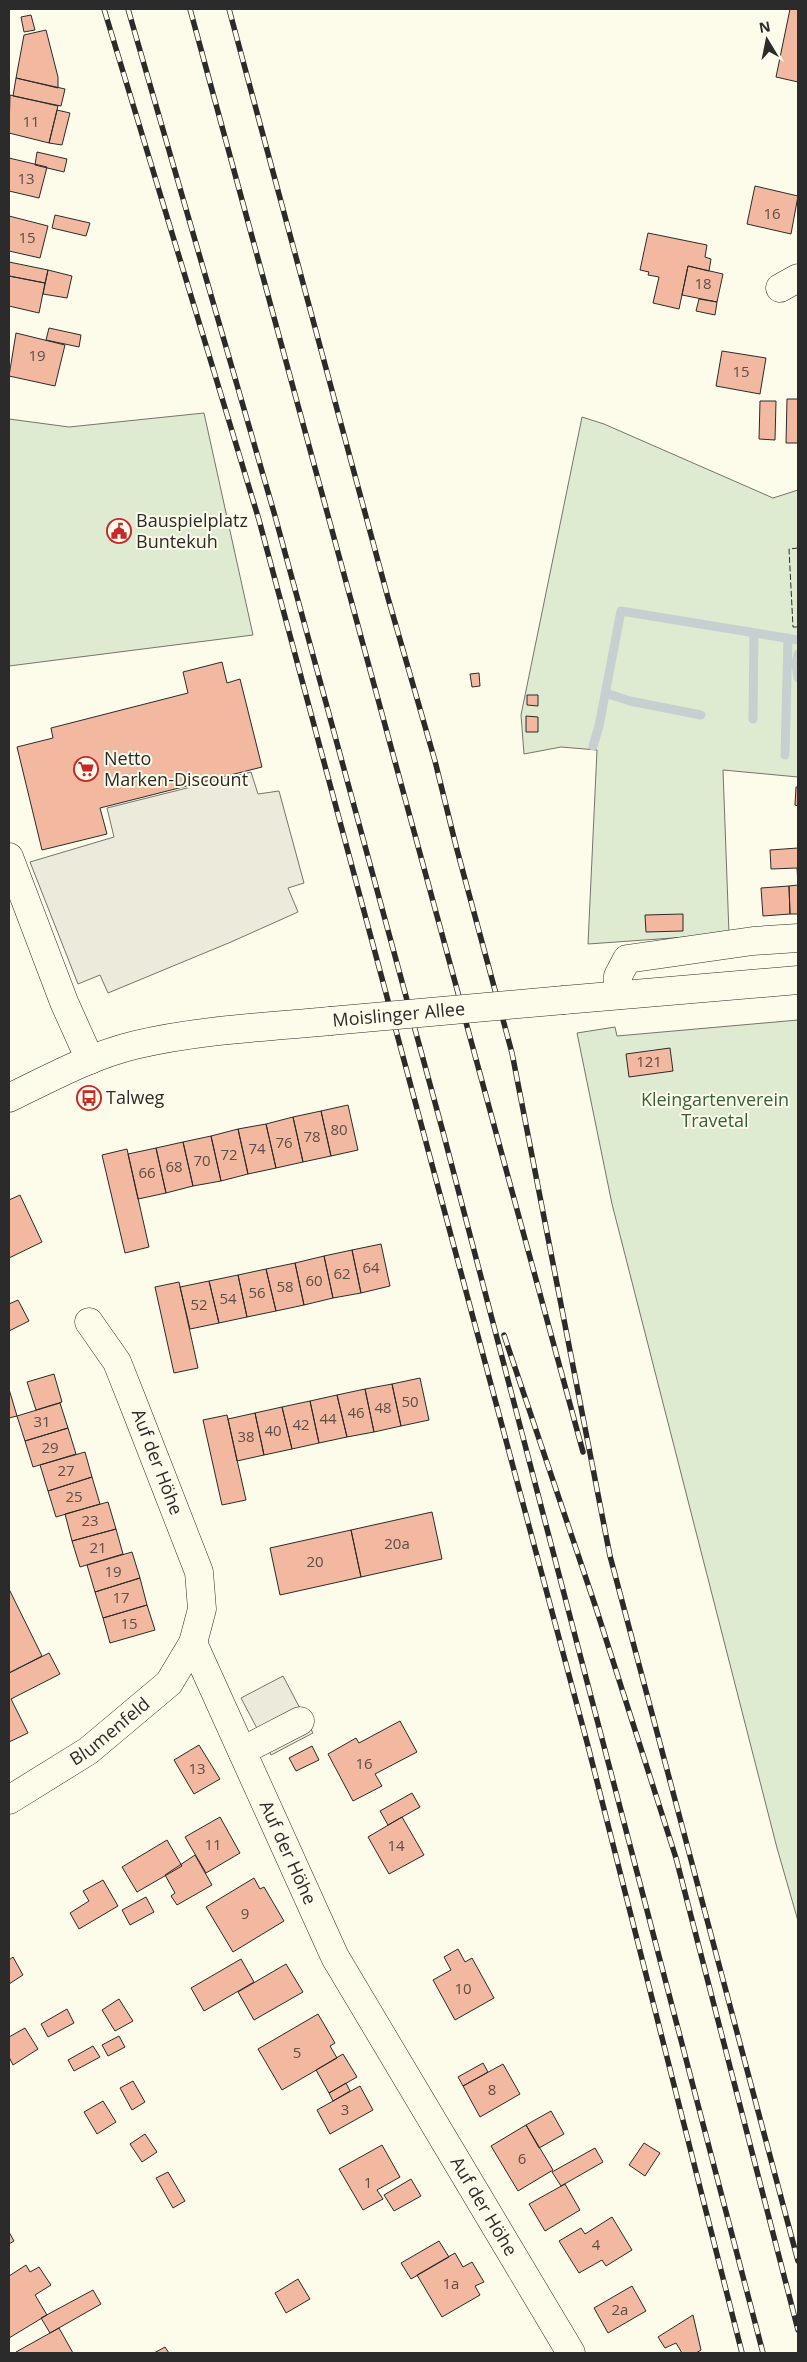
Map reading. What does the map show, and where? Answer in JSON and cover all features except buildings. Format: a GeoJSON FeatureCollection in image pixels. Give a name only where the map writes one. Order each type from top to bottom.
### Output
{"type":"FeatureCollection","features":[{"type":"Feature","properties":{"kind":"street"},"geometry":{"type":"LineString","coordinates":[[9,857],[64,1002],[90,1060]]}},
{"type":"Feature","properties":{"kind":"street"},"geometry":{"type":"LineString","coordinates":[[618,995],[618,976],[627,959],[753,941],[798,938]]}},
{"type":"Feature","properties":{"kind":"street","name":"Moislinger Allee"},"geometry":{"type":"LineString","coordinates":[[9,1098],[90,1060],[134,1046],[177,1036],[798,980]]}},
{"type":"Feature","properties":{"kind":"street","name":"Auf der Höhe"},"geometry":{"type":"LineString","coordinates":[[89,1322],[118,1362],[199,1572],[202,1609],[193,1643],[335,1957],[571,2353]]}},
{"type":"Feature","properties":{"kind":"street","name":"Blumenfeld"},"geometry":{"type":"LineString","coordinates":[[9,1800],[88,1751],[129,1718],[169,1683],[193,1643]]}},
{"type":"Feature","properties":{"kind":"street"},"geometry":{"type":"LineString","coordinates":[[242,1752],[300,1721]]}},
{"type":"Feature","properties":{"kind":"green space","name":"Bauspielplatz Buntekuh"},"geometry":{"type":"Polygon","coordinates":[[[204,413],[253,635],[9,666],[9,419],[69,427],[204,413]]]}},
{"type":"Feature","properties":{"kind":"green space"},"geometry":{"type":"Polygon","coordinates":[[[582,417],[604,424],[773,498],[798,490],[798,777],[723,770],[729,934],[588,944],[597,750],[561,747],[524,754],[521,715],[582,417]]]}},
{"type":"Feature","properties":{"kind":"green space","name":"Kleingartenverein Travetal"},"geometry":{"type":"Polygon","coordinates":[[[798,1020],[798,1921],[777,1848],[612,1204],[577,1033],[615,1027],[617,1036],[798,1020]]]}},
{"type":"Feature","properties":{"kind":"shaded area"},"geometry":{"type":"Polygon","coordinates":[[[251,772],[258,794],[279,791],[304,883],[288,888],[298,912],[108,993],[100,975],[78,984],[30,862],[114,837],[107,808],[251,772]]]}},
{"type":"Feature","properties":{"kind":"shaded area"},"geometry":{"type":"Polygon","coordinates":[[[283,1676],[313,1733],[271,1755],[241,1698],[283,1676]]]}},
{"type":"Feature","properties":{"kind":"waterway"},"geometry":{"type":"LineString","coordinates":[[593,746],[599,726],[621,611],[798,640]]}},
{"type":"Feature","properties":{"kind":"waterway"},"geometry":{"type":"LineString","coordinates":[[753,719],[754,634]]}},
{"type":"Feature","properties":{"kind":"waterway"},"geometry":{"type":"LineString","coordinates":[[785,755],[788,638]]}},
{"type":"Feature","properties":{"kind":"waterway"},"geometry":{"type":"LineString","coordinates":[[798,654],[796,664],[798,678]]}},
{"type":"Feature","properties":{"kind":"waterway"},"geometry":{"type":"LineString","coordinates":[[605,693],[630,701],[701,715]]}},
{"type":"Feature","properties":{"kind":"railway"},"geometry":{"type":"LineString","coordinates":[[104,9],[259,520],[588,1746],[742,2353]]}},
{"type":"Feature","properties":{"kind":"railway"},"geometry":{"type":"LineString","coordinates":[[128,9],[275,516],[443,1132],[763,2353]]}},
{"type":"Feature","properties":{"kind":"railway"},"geometry":{"type":"LineString","coordinates":[[190,9],[583,1452]]}},
{"type":"Feature","properties":{"kind":"railway"},"geometry":{"type":"LineString","coordinates":[[229,9],[388,598],[435,761],[512,1053],[610,1556],[798,2261]]}},
{"type":"Feature","properties":{"kind":"railway"},"geometry":{"type":"LineString","coordinates":[[504,1335],[596,1608],[676,1858],[798,2330]]}},
{"type":"Feature","properties":{"kind":"fence"},"geometry":{"type":"LineString","coordinates":[[798,548],[789,549],[793,627],[798,627]]}},
{"type":"Feature","properties":{"kind":"place","name":"Bauspielplatz Buntekuh"},"geometry":{"type":"Point","coordinates":[119,531]}},
{"type":"Feature","properties":{"kind":"place","name":"Netto Marken-Discount"},"geometry":{"type":"Point","coordinates":[86,769]}},
{"type":"Feature","properties":{"kind":"place","name":"Talweg"},"geometry":{"type":"Point","coordinates":[89,1098]}}]}
